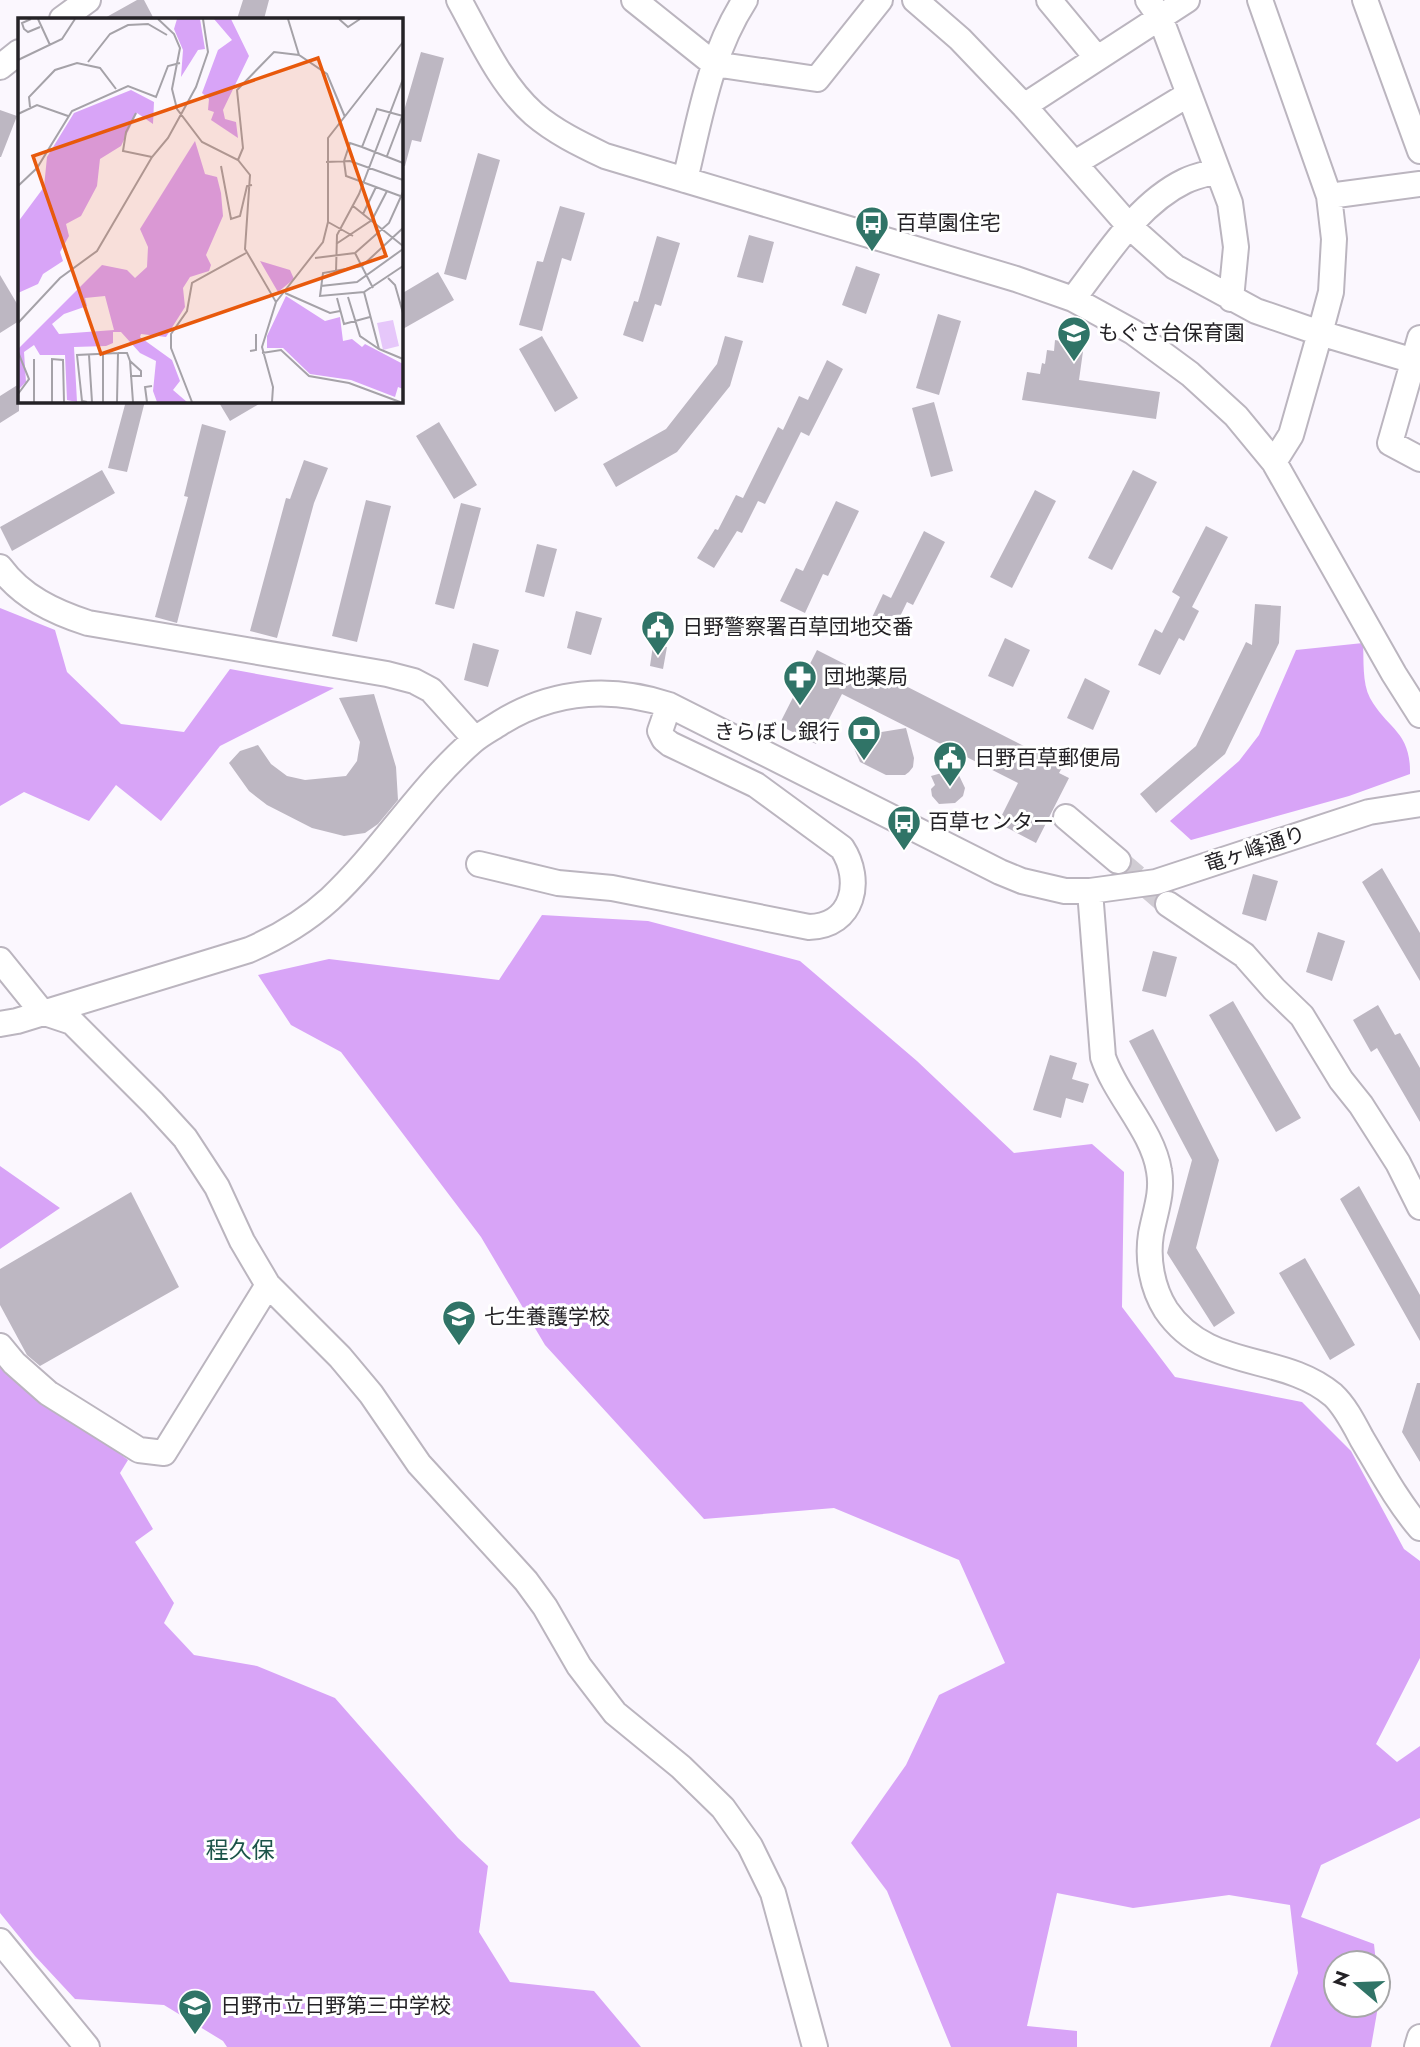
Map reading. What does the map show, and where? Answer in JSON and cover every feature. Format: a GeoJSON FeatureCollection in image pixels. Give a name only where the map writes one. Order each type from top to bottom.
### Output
{"type":"FeatureCollection","features":[{"type":"Feature","properties":{"kind":"street"},"geometry":{"type":"LineString","coordinates":[[63,18],[88,0]]}},
{"type":"Feature","properties":{"kind":"street"},"geometry":{"type":"LineString","coordinates":[[459,0],[508,83],[533,113],[564,135],[605,156],[1016,279],[1073,299],[1133,332],[1190,374],[1236,416],[1274,462],[1420,715]]}},
{"type":"Feature","properties":{"kind":"street"},"geometry":{"type":"LineString","coordinates":[[634,0],[714,64],[817,79],[880,0]]}},
{"type":"Feature","properties":{"kind":"street"},"geometry":{"type":"LineString","coordinates":[[685,180],[714,64],[730,23],[745,0]]}},
{"type":"Feature","properties":{"kind":"street"},"geometry":{"type":"LineString","coordinates":[[915,0],[960,39],[1024,106],[1130,227],[1175,267],[1256,311],[1320,333],[1417,349],[1390,443],[1420,459]]}},
{"type":"Feature","properties":{"kind":"street"},"geometry":{"type":"LineString","coordinates":[[1049,0],[1097,58]]}},
{"type":"Feature","properties":{"kind":"street"},"geometry":{"type":"LineString","coordinates":[[1024,106],[1097,58],[1154,8],[1187,0]]}},
{"type":"Feature","properties":{"kind":"street"},"geometry":{"type":"LineString","coordinates":[[1260,0],[1329,196],[1334,239],[1331,292],[1320,333],[1291,435],[1274,462]]}},
{"type":"Feature","properties":{"kind":"street"},"geometry":{"type":"LineString","coordinates":[[1365,0],[1420,151]]}},
{"type":"Feature","properties":{"kind":"street"},"geometry":{"type":"LineString","coordinates":[[1154,8],[1230,203],[1236,247],[1231,299]]}},
{"type":"Feature","properties":{"kind":"street"},"geometry":{"type":"LineString","coordinates":[[0,67],[18,53]]}},
{"type":"Feature","properties":{"kind":"street"},"geometry":{"type":"LineString","coordinates":[[1075,163],[1189,94]]}},
{"type":"Feature","properties":{"kind":"street"},"geometry":{"type":"LineString","coordinates":[[1073,299],[1130,227],[1160,196],[1187,180],[1217,171]]}},
{"type":"Feature","properties":{"kind":"street"},"geometry":{"type":"LineString","coordinates":[[1329,196],[1420,184]]}},
{"type":"Feature","properties":{"kind":"street"},"geometry":{"type":"LineString","coordinates":[[0,567],[16,585],[47,607],[88,623],[387,674],[414,681],[430,690],[475,739]]}},
{"type":"Feature","properties":{"kind":"street","name":"竜ヶ峰通り"},"geometry":{"type":"LineString","coordinates":[[0,1024],[249,950],[284,934],[330,899],[475,739],[514,715],[547,701],[575,694],[626,694],[669,705],[1000,872],[1045,888],[1065,891],[1090,891],[1156,882],[1369,812],[1420,804]]}},
{"type":"Feature","properties":{"kind":"street"},"geometry":{"type":"LineString","coordinates":[[479,864],[558,883],[612,888],[809,927],[824,927],[841,915],[854,890],[850,861],[842,848],[756,785],[664,739],[660,732],[669,705]]}},
{"type":"Feature","properties":{"kind":"street"},"geometry":{"type":"LineString","coordinates":[[1066,817],[1118,861]]}},
{"type":"Feature","properties":{"kind":"street"},"geometry":{"type":"LineString","coordinates":[[1090,891],[1103,1057],[1110,1076],[1149,1143],[1159,1170],[1160,1194],[1151,1235],[1149,1262],[1154,1283],[1165,1308],[1182,1330],[1214,1350],[1315,1381],[1336,1398],[1420,1528]]}},
{"type":"Feature","properties":{"kind":"street"},"geometry":{"type":"LineString","coordinates":[[1168,904],[1244,955],[1302,1016],[1341,1080],[1361,1105],[1398,1163],[1420,1207]]}},
{"type":"Feature","properties":{"kind":"street"},"geometry":{"type":"LineString","coordinates":[[0,960],[42,1013],[72,1022],[185,1138],[217,1187],[242,1241],[268,1285],[340,1357],[371,1394],[425,1472],[526,1581],[545,1607],[579,1666],[615,1713],[681,1767],[723,1808],[750,1846],[773,1893],[815,2047]]}},
{"type":"Feature","properties":{"kind":"street"},"geometry":{"type":"LineString","coordinates":[[0,1346],[14,1363],[48,1393],[139,1450],[164,1453],[268,1285]]}},
{"type":"Feature","properties":{"kind":"street"},"geometry":{"type":"LineString","coordinates":[[0,1941],[87,2047]]}},
{"type":"Feature","properties":{"kind":"street"},"geometry":{"type":"LineString","coordinates":[[1417,2047],[1420,2037]]}},
{"type":"Feature","properties":{"kind":"shaded area"},"geometry":{"type":"Polygon","coordinates":[[[0,608],[55,630],[67,672],[121,724],[184,732],[230,669],[334,688],[220,746],[161,821],[116,785],[89,821],[24,792],[0,806],[0,608]]]}},
{"type":"Feature","properties":{"kind":"shaded area"},"geometry":{"type":"Polygon","coordinates":[[[1363,643],[1367,692],[1407,748],[1410,774],[1349,796],[1191,840],[1170,821],[1239,761],[1259,735],[1296,650],[1363,643]]]}},
{"type":"Feature","properties":{"kind":"shaded area"},"geometry":{"type":"Polygon","coordinates":[[[542,915],[648,921],[800,961],[917,1061],[1014,1153],[1092,1144],[1124,1172],[1122,1307],[1175,1377],[1302,1402],[1351,1451],[1404,1549],[1420,1561],[1420,1658],[1376,1744],[1397,1762],[1420,1746],[1420,1818],[1321,1865],[1301,1917],[1374,1944],[1375,1949],[1322,1949],[1322,2019],[1376,2019],[1371,2047],[1270,2047],[1298,1973],[1290,1905],[1229,1895],[1133,1908],[1057,1893],[1027,2026],[1077,2031],[1077,2047],[951,2047],[887,1891],[851,1843],[906,1765],[939,1695],[1005,1663],[959,1560],[834,1508],[704,1519],[545,1345],[481,1237],[341,1052],[291,1025],[258,975],[329,959],[499,980],[542,915]]]}},
{"type":"Feature","properties":{"kind":"shaded area"},"geometry":{"type":"Polygon","coordinates":[[[0,1166],[60,1208],[0,1249],[0,1166]]]}},
{"type":"Feature","properties":{"kind":"shaded area"},"geometry":{"type":"Polygon","coordinates":[[[0,1343],[34,1388],[128,1460],[120,1473],[153,1529],[135,1542],[174,1603],[164,1623],[194,1655],[257,1666],[335,1698],[458,1838],[488,1866],[479,1932],[510,1982],[594,1991],[641,2047],[227,2047],[223,2041],[164,2005],[75,1999],[35,1956],[0,1913],[0,1343]]]}},
{"type":"Feature","properties":{"kind":"building"},"geometry":{"type":"Polygon","coordinates":[[[137,0],[144,0],[153,18],[105,18],[137,0]]]}},
{"type":"Feature","properties":{"kind":"building"},"geometry":{"type":"Polygon","coordinates":[[[243,0],[269,0],[264,18],[237,18],[243,0]]]}},
{"type":"Feature","properties":{"kind":"building"},"geometry":{"type":"Polygon","coordinates":[[[421,52],[444,58],[421,142],[412,140],[405,166],[402,166],[402,118],[421,52]]]}},
{"type":"Feature","properties":{"kind":"building"},"geometry":{"type":"Polygon","coordinates":[[[0,110],[17,116],[1,157],[0,157],[0,110]]]}},
{"type":"Feature","properties":{"kind":"building"},"geometry":{"type":"Polygon","coordinates":[[[478,153],[500,160],[466,280],[444,274],[478,153]]]}},
{"type":"Feature","properties":{"kind":"building"},"geometry":{"type":"Polygon","coordinates":[[[560,206],[585,213],[571,261],[562,258],[542,331],[519,325],[537,261],[543,262],[560,206]]]}},
{"type":"Feature","properties":{"kind":"building"},"geometry":{"type":"Polygon","coordinates":[[[749,235],[774,242],[763,283],[737,277],[749,235]]]}},
{"type":"Feature","properties":{"kind":"building"},"geometry":{"type":"Polygon","coordinates":[[[657,236],[680,243],[661,306],[655,304],[643,342],[623,335],[634,301],[638,302],[657,236]]]}},
{"type":"Feature","properties":{"kind":"building"},"geometry":{"type":"Polygon","coordinates":[[[856,266],[880,274],[866,314],[842,305],[856,266]]]}},
{"type":"Feature","properties":{"kind":"building"},"geometry":{"type":"Polygon","coordinates":[[[438,272],[454,300],[402,329],[402,293],[438,272]]]}},
{"type":"Feature","properties":{"kind":"building"},"geometry":{"type":"Polygon","coordinates":[[[0,275],[18,305],[18,322],[0,333],[0,275]]]}},
{"type":"Feature","properties":{"kind":"building"},"geometry":{"type":"Polygon","coordinates":[[[938,314],[961,321],[939,395],[916,388],[938,314]]]}},
{"type":"Feature","properties":{"kind":"building"},"geometry":{"type":"Polygon","coordinates":[[[1061,333],[1085,337],[1079,380],[1160,392],[1156,419],[1022,400],[1027,372],[1040,374],[1047,350],[1054,351],[1055,340],[1060,341],[1061,333]]]}},
{"type":"Feature","properties":{"kind":"building"},"geometry":{"type":"Polygon","coordinates":[[[542,336],[578,398],[555,412],[519,349],[542,336]]]}},
{"type":"Feature","properties":{"kind":"building"},"geometry":{"type":"Polygon","coordinates":[[[725,336],[743,341],[730,386],[677,452],[616,487],[603,464],[666,429],[717,364],[725,336]]]}},
{"type":"Feature","properties":{"kind":"building"},"geometry":{"type":"Polygon","coordinates":[[[827,360],[843,369],[809,436],[801,432],[765,504],[758,501],[742,533],[737,531],[714,568],[697,558],[715,529],[718,530],[736,495],[743,498],[778,427],[783,430],[799,396],[808,400],[827,360]]]}},
{"type":"Feature","properties":{"kind":"building"},"geometry":{"type":"Polygon","coordinates":[[[18,385],[19,411],[0,423],[0,396],[18,385]]]}},
{"type":"Feature","properties":{"kind":"building"},"geometry":{"type":"Polygon","coordinates":[[[126,402],[145,402],[127,472],[108,468],[126,402]]]}},
{"type":"Feature","properties":{"kind":"building"},"geometry":{"type":"Polygon","coordinates":[[[219,402],[262,402],[230,421],[219,402]]]}},
{"type":"Feature","properties":{"kind":"building"},"geometry":{"type":"Polygon","coordinates":[[[934,402],[953,471],[931,477],[912,408],[934,402]]]}},
{"type":"Feature","properties":{"kind":"building"},"geometry":{"type":"Polygon","coordinates":[[[439,422],[477,485],[454,499],[416,436],[439,422]]]}},
{"type":"Feature","properties":{"kind":"building"},"geometry":{"type":"Polygon","coordinates":[[[202,424],[226,431],[177,623],[155,617],[188,497],[184,496],[202,424]]]}},
{"type":"Feature","properties":{"kind":"building"},"geometry":{"type":"Polygon","coordinates":[[[304,460],[328,468],[314,503],[277,638],[250,631],[286,498],[290,499],[304,460]]]}},
{"type":"Feature","properties":{"kind":"building"},"geometry":{"type":"Polygon","coordinates":[[[102,470],[115,493],[12,551],[0,527],[102,470]]]}},
{"type":"Feature","properties":{"kind":"building"},"geometry":{"type":"Polygon","coordinates":[[[1133,470],[1157,482],[1112,570],[1088,558],[1133,470]]]}},
{"type":"Feature","properties":{"kind":"building"},"geometry":{"type":"Polygon","coordinates":[[[1035,490],[1056,501],[1012,588],[990,577],[1035,490]]]}},
{"type":"Feature","properties":{"kind":"building"},"geometry":{"type":"Polygon","coordinates":[[[366,500],[391,506],[357,642],[332,636],[366,500]]]}},
{"type":"Feature","properties":{"kind":"building"},"geometry":{"type":"Polygon","coordinates":[[[836,501],[859,511],[828,576],[823,574],[805,613],[780,601],[796,568],[803,571],[836,501]]]}},
{"type":"Feature","properties":{"kind":"building"},"geometry":{"type":"Polygon","coordinates":[[[461,503],[481,508],[454,609],[435,604],[461,503]]]}},
{"type":"Feature","properties":{"kind":"building"},"geometry":{"type":"Polygon","coordinates":[[[1206,526],[1228,537],[1192,607],[1199,611],[1184,641],[1179,638],[1160,675],[1138,665],[1155,629],[1162,633],[1180,597],[1172,592],[1206,526]]]}},
{"type":"Feature","properties":{"kind":"building"},"geometry":{"type":"Polygon","coordinates":[[[924,531],[945,542],[913,605],[907,602],[890,637],[868,626],[883,594],[891,598],[924,531]]]}},
{"type":"Feature","properties":{"kind":"building"},"geometry":{"type":"Polygon","coordinates":[[[537,544],[557,549],[544,597],[525,592],[537,544]]]}},
{"type":"Feature","properties":{"kind":"building"},"geometry":{"type":"Polygon","coordinates":[[[1255,604],[1281,606],[1279,643],[1225,754],[1156,813],[1140,794],[1196,746],[1246,642],[1252,645],[1255,604]]]}},
{"type":"Feature","properties":{"kind":"building"},"geometry":{"type":"Polygon","coordinates":[[[576,611],[602,618],[591,655],[567,648],[576,611]]]}},
{"type":"Feature","properties":{"kind":"building"},"geometry":{"type":"Polygon","coordinates":[[[1005,638],[1030,650],[1013,687],[988,676],[1005,638]]]}},
{"type":"Feature","properties":{"kind":"building"},"geometry":{"type":"Polygon","coordinates":[[[473,643],[499,650],[488,687],[464,680],[473,643]]]}},
{"type":"Feature","properties":{"kind":"building","name":"日野警察署百草団地交番"},"geometry":{"type":"Polygon","coordinates":[[[653,645],[667,647],[663,669],[650,666],[653,645]]]}},
{"type":"Feature","properties":{"kind":"building"},"geometry":{"type":"Polygon","coordinates":[[[817,650],[880,682],[884,675],[1063,766],[1059,773],[1069,778],[1036,843],[998,823],[1018,783],[842,694],[816,744],[779,725],[817,650]]]}},
{"type":"Feature","properties":{"kind":"building"},"geometry":{"type":"Polygon","coordinates":[[[1085,678],[1110,691],[1093,730],[1067,718],[1085,678]]]}},
{"type":"Feature","properties":{"kind":"building"},"geometry":{"type":"Polygon","coordinates":[[[374,694],[396,767],[398,800],[378,824],[365,833],[344,836],[312,828],[267,805],[249,791],[229,763],[240,751],[258,745],[271,764],[287,776],[305,780],[346,776],[357,761],[360,742],[339,698],[374,694]]]}},
{"type":"Feature","properties":{"kind":"building"},"geometry":{"type":"Polygon","coordinates":[[[906,728],[914,758],[913,767],[905,775],[886,775],[860,762],[853,746],[857,736],[906,728]]]}},
{"type":"Feature","properties":{"kind":"building"},"geometry":{"type":"Polygon","coordinates":[[[956,769],[965,788],[963,796],[955,803],[939,804],[932,796],[931,789],[935,785],[931,776],[956,769]]]}},
{"type":"Feature","properties":{"kind":"building"},"geometry":{"type":"Polygon","coordinates":[[[1382,868],[1420,933],[1420,981],[1362,882],[1382,868]]]}},
{"type":"Feature","properties":{"kind":"building"},"geometry":{"type":"Polygon","coordinates":[[[1253,874],[1278,881],[1266,921],[1242,914],[1253,874]]]}},
{"type":"Feature","properties":{"kind":"building"},"geometry":{"type":"Polygon","coordinates":[[[1318,932],[1345,941],[1332,981],[1306,972],[1318,932]]]}},
{"type":"Feature","properties":{"kind":"building"},"geometry":{"type":"Polygon","coordinates":[[[1153,951],[1177,957],[1166,997],[1142,991],[1153,951]]]}},
{"type":"Feature","properties":{"kind":"building"},"geometry":{"type":"Polygon","coordinates":[[[1233,1001],[1301,1118],[1276,1132],[1209,1015],[1233,1001]]]}},
{"type":"Feature","properties":{"kind":"building"},"geometry":{"type":"Polygon","coordinates":[[[1378,1005],[1395,1035],[1400,1033],[1420,1068],[1420,1122],[1377,1048],[1371,1052],[1353,1020],[1378,1005]]]}},
{"type":"Feature","properties":{"kind":"building"},"geometry":{"type":"Polygon","coordinates":[[[1153,1029],[1219,1160],[1196,1248],[1235,1313],[1214,1327],[1167,1253],[1192,1160],[1129,1041],[1153,1029]]]}},
{"type":"Feature","properties":{"kind":"building"},"geometry":{"type":"Polygon","coordinates":[[[1050,1055],[1077,1063],[1072,1079],[1089,1084],[1083,1103],[1066,1098],[1061,1118],[1033,1110],[1050,1055]]]}},
{"type":"Feature","properties":{"kind":"building"},"geometry":{"type":"Polygon","coordinates":[[[1359,1186],[1420,1295],[1420,1341],[1340,1199],[1359,1186]]]}},
{"type":"Feature","properties":{"kind":"building"},"geometry":{"type":"Polygon","coordinates":[[[131,1192],[179,1287],[40,1366],[27,1355],[0,1305],[0,1269],[131,1192]]]}},
{"type":"Feature","properties":{"kind":"building"},"geometry":{"type":"Polygon","coordinates":[[[1305,1258],[1355,1345],[1330,1360],[1279,1273],[1305,1258]]]}},
{"type":"Feature","properties":{"kind":"building"},"geometry":{"type":"Polygon","coordinates":[[[1417,1383],[1420,1383],[1420,1462],[1402,1432],[1417,1383]]]}},
{"type":"Feature","properties":{"kind":"tunnel"},"geometry":{"type":"LineString","coordinates":[[1118,861],[1168,904]]}},
{"type":"Feature","properties":{"kind":"place","name":"百草園住宅"},"geometry":{"type":"Point","coordinates":[872,253]}},
{"type":"Feature","properties":{"kind":"place","name":"もぐさ台保育園"},"geometry":{"type":"Point","coordinates":[1074,363]}},
{"type":"Feature","properties":{"kind":"place","name":"日野警察署百草団地交番"},"geometry":{"type":"Point","coordinates":[658,657]}},
{"type":"Feature","properties":{"kind":"place","name":"団地薬局"},"geometry":{"type":"Point","coordinates":[800,707]}},
{"type":"Feature","properties":{"kind":"place","name":"きらぼし銀行"},"geometry":{"type":"Point","coordinates":[864,762]}},
{"type":"Feature","properties":{"kind":"place","name":"日野百草郵便局"},"geometry":{"type":"Point","coordinates":[950,788]}},
{"type":"Feature","properties":{"kind":"place","name":"百草センター"},"geometry":{"type":"Point","coordinates":[904,852]}},
{"type":"Feature","properties":{"kind":"place","name":"七生養護学校"},"geometry":{"type":"Point","coordinates":[459,1347]}},
{"type":"Feature","properties":{"kind":"place","name":"日野市立日野第三中学校"},"geometry":{"type":"Point","coordinates":[195,2036]}},
{"type":"Feature","properties":{"kind":"district","name":"程久保"},"geometry":{"type":"Point","coordinates":[240,1850]}}]}
